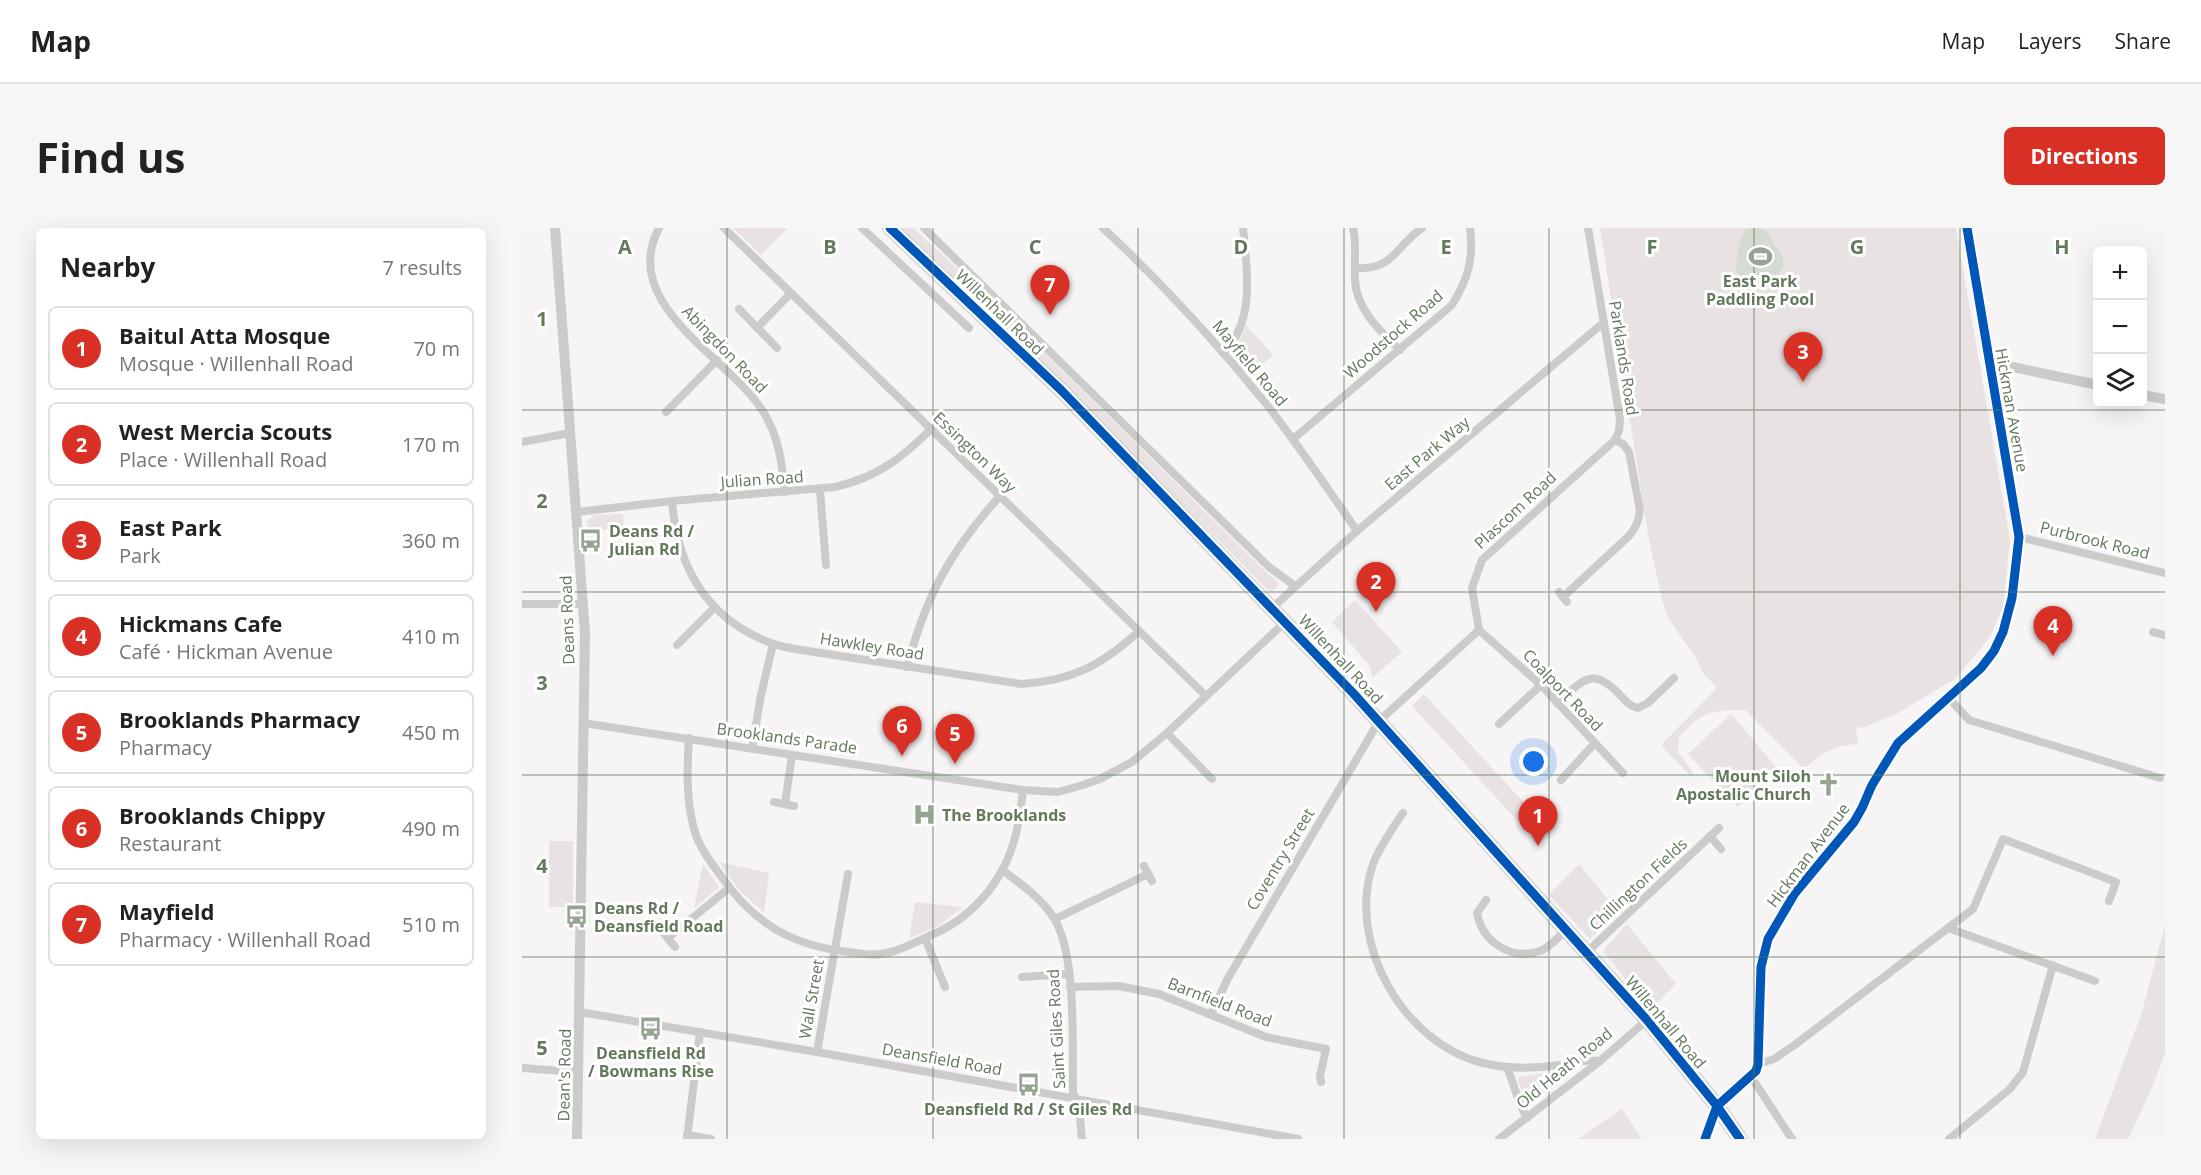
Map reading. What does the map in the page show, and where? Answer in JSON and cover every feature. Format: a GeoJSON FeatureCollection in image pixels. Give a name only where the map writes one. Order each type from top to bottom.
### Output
{"type":"FeatureCollection","features":[{"type":"Feature","properties":{"kind":"highway","name":"Willenhall Road"},"geometry":{"type":"LineString","coordinates":[[890,228],[1061,390],[1379,721],[1647,1020],[1717,1106],[1740,1139]]}},
{"type":"Feature","properties":{"kind":"street","name":"Deans Road"},"geometry":{"type":"LineString","coordinates":[[555,228],[585,633],[580,1012]]}},
{"type":"Feature","properties":{"kind":"street","name":"Abingdon Road"},"geometry":{"type":"LineString","coordinates":[[659,228],[654,241],[652,263],[658,295],[676,322],[750,393],[768,419],[781,456],[785,492]]}},
{"type":"Feature","properties":{"kind":"street","name":"Essington Way"},"geometry":{"type":"LineString","coordinates":[[724,228],[1206,696]]}},
{"type":"Feature","properties":{"kind":"street","name":"Willenhall Road"},"geometry":{"type":"LineString","coordinates":[[862,228],[969,328]]}},
{"type":"Feature","properties":{"kind":"street","name":"Willenhall Road"},"geometry":{"type":"LineString","coordinates":[[924,228],[1269,567],[1295,586]]}},
{"type":"Feature","properties":{"kind":"street","name":"Mayfield Road"},"geometry":{"type":"LineString","coordinates":[[1103,228],[1164,289],[1222,353],[1293,439],[1358,531]]}},
{"type":"Feature","properties":{"kind":"street"},"geometry":{"type":"LineString","coordinates":[[1222,353],[1234,340],[1247,297],[1243,228]]}},
{"type":"Feature","properties":{"kind":"street"},"geometry":{"type":"LineString","coordinates":[[1353,228],[1357,294],[1363,308],[1383,334],[1400,350]]}},
{"type":"Feature","properties":{"kind":"street"},"geometry":{"type":"LineString","coordinates":[[1355,268],[1368,269],[1385,264],[1413,234],[1422,228]]}},
{"type":"Feature","properties":{"kind":"street","name":"Woodstock Road"},"geometry":{"type":"LineString","coordinates":[[1293,439],[1452,305],[1465,283],[1472,244],[1470,228]]}},
{"type":"Feature","properties":{"kind":"street","name":"Parklands Road"},"geometry":{"type":"LineString","coordinates":[[1563,597],[1629,536],[1640,519],[1629,452],[1623,444],[1615,440],[1619,431],[1620,419],[1588,228]]}},
{"type":"Feature","properties":{"kind":"street","name":"Hickman Avenue"},"geometry":{"type":"LineString","coordinates":[[1758,1064],[1761,967],[1768,939],[1795,893],[1854,822],[1872,785],[1898,743],[1981,669],[1994,651],[2012,598],[2019,537],[1967,228]]}},
{"type":"Feature","properties":{"kind":"street"},"geometry":{"type":"LineString","coordinates":[[945,306],[958,292]]}},
{"type":"Feature","properties":{"kind":"street"},"geometry":{"type":"LineString","coordinates":[[757,328],[791,293]]}},
{"type":"Feature","properties":{"kind":"street"},"geometry":{"type":"LineString","coordinates":[[739,309],[777,348]]}},
{"type":"Feature","properties":{"kind":"street","name":"East Park Way"},"geometry":{"type":"LineString","coordinates":[[1272,608],[1358,531],[1603,323]]}},
{"type":"Feature","properties":{"kind":"street"},"geometry":{"type":"LineString","coordinates":[[666,412],[717,360]]}},
{"type":"Feature","properties":{"kind":"street"},"geometry":{"type":"LineString","coordinates":[[1989,362],[2093,384]]}},
{"type":"Feature","properties":{"kind":"street"},"geometry":{"type":"LineString","coordinates":[[2147,395],[2165,399]]}},
{"type":"Feature","properties":{"kind":"street","name":"Julian Road"},"geometry":{"type":"LineString","coordinates":[[577,512],[672,501],[820,490],[848,484],[874,474],[908,452],[931,429]]}},
{"type":"Feature","properties":{"kind":"street"},"geometry":{"type":"LineString","coordinates":[[522,442],[570,433]]}},
{"type":"Feature","properties":{"kind":"street","name":"Plascom Road"},"geometry":{"type":"LineString","coordinates":[[1479,630],[1472,588],[1482,560],[1615,440]]}},
{"type":"Feature","properties":{"kind":"street"},"geometry":{"type":"LineString","coordinates":[[820,490],[826,565]]}},
{"type":"Feature","properties":{"kind":"street"},"geometry":{"type":"LineString","coordinates":[[907,667],[924,610],[942,573],[968,533],[999,496]]}},
{"type":"Feature","properties":{"kind":"street","name":"Hawkley Road"},"geometry":{"type":"LineString","coordinates":[[672,501],[675,531],[683,558],[696,584],[715,607],[739,627],[773,644],[1021,684],[1069,677],[1099,663],[1139,631]]}},
{"type":"Feature","properties":{"kind":"street","name":"Purbrook Road"},"geometry":{"type":"LineString","coordinates":[[2019,537],[2165,573]]}},
{"type":"Feature","properties":{"kind":"street"},"geometry":{"type":"LineString","coordinates":[[522,604],[582,604]]}},
{"type":"Feature","properties":{"kind":"street"},"geometry":{"type":"LineString","coordinates":[[677,645],[715,607]]}},
{"type":"Feature","properties":{"kind":"street","name":"Brooklands Parade"},"geometry":{"type":"LineString","coordinates":[[584,723],[1023,790],[1058,792],[1100,779],[1132,762],[1167,734],[1285,622]]}},
{"type":"Feature","properties":{"kind":"street"},"geometry":{"type":"LineString","coordinates":[[1379,721],[1479,630]]}},
{"type":"Feature","properties":{"kind":"street","name":"Coalport Road"},"geometry":{"type":"LineString","coordinates":[[1479,630],[1541,685],[1623,773]]}},
{"type":"Feature","properties":{"kind":"street"},"geometry":{"type":"LineString","coordinates":[[2153,632],[2165,635]]}},
{"type":"Feature","properties":{"kind":"street"},"geometry":{"type":"LineString","coordinates":[[752,749],[760,695],[773,644]]}},
{"type":"Feature","properties":{"kind":"street"},"geometry":{"type":"LineString","coordinates":[[1557,703],[1583,681],[1594,678],[1608,683],[1629,704],[1638,708],[1648,704],[1674,678]]}},
{"type":"Feature","properties":{"kind":"street"},"geometry":{"type":"LineString","coordinates":[[1499,724],[1541,685]]}},
{"type":"Feature","properties":{"kind":"street"},"geometry":{"type":"LineString","coordinates":[[1948,697],[1969,720],[2160,778]]}},
{"type":"Feature","properties":{"kind":"street","name":"Coventry Street"},"geometry":{"type":"LineString","coordinates":[[1211,1014],[1227,980],[1379,721]]}},
{"type":"Feature","properties":{"kind":"street"},"geometry":{"type":"LineString","coordinates":[[1167,734],[1212,779]]}},
{"type":"Feature","properties":{"kind":"street"},"geometry":{"type":"LineString","coordinates":[[689,738],[687,785],[694,830],[705,853],[729,888],[749,910],[775,928],[802,943],[835,950],[879,955],[897,951],[944,931],[973,909],[989,891],[1002,870],[1017,832],[1023,790]]}},
{"type":"Feature","properties":{"kind":"street"},"geometry":{"type":"LineString","coordinates":[[1561,780],[1594,744]]}},
{"type":"Feature","properties":{"kind":"street"},"geometry":{"type":"LineString","coordinates":[[774,802],[789,805],[792,755]]}},
{"type":"Feature","properties":{"kind":"street"},"geometry":{"type":"LineString","coordinates":[[1403,813],[1372,866],[1367,894],[1367,914],[1375,956],[1392,992],[1402,1007],[1445,1046],[1481,1063],[1528,1068],[1587,1060],[1600,1061]]}},
{"type":"Feature","properties":{"kind":"street","name":"Chillington Fields"},"geometry":{"type":"LineString","coordinates":[[1586,954],[1719,828]]}},
{"type":"Feature","properties":{"kind":"street","name":"Chillington Fields"},"geometry":{"type":"LineString","coordinates":[[1710,836],[1721,849]]}},
{"type":"Feature","properties":{"kind":"street"},"geometry":{"type":"LineString","coordinates":[[1705,1139],[1717,1106],[1756,1071],[1758,1064],[1774,1059],[1796,1044],[1972,909],[2003,839],[2116,882],[2109,902]]}},
{"type":"Feature","properties":{"kind":"street","name":"Saint Giles Road"},"geometry":{"type":"LineString","coordinates":[[1002,870],[1025,887],[1055,919],[1062,935],[1070,987],[1073,1092],[1079,1107],[1082,1139]]}},
{"type":"Feature","properties":{"kind":"street","name":"Wall Street"},"geometry":{"type":"LineString","coordinates":[[817,1052],[848,874]]}},
{"type":"Feature","properties":{"kind":"street"},"geometry":{"type":"LineString","coordinates":[[1055,919],[1148,874]]}},
{"type":"Feature","properties":{"kind":"street"},"geometry":{"type":"LineString","coordinates":[[668,938],[729,888]]}},
{"type":"Feature","properties":{"kind":"street"},"geometry":{"type":"LineString","coordinates":[[1486,900],[1477,913],[1479,926],[1489,940],[1502,950],[1541,951],[1565,931]]}},
{"type":"Feature","properties":{"kind":"street"},"geometry":{"type":"LineString","coordinates":[[1948,928],[2095,981]]}},
{"type":"Feature","properties":{"kind":"street"},"geometry":{"type":"LineString","coordinates":[[660,929],[675,947]]}},
{"type":"Feature","properties":{"kind":"street"},"geometry":{"type":"LineString","coordinates":[[925,938],[945,987]]}},
{"type":"Feature","properties":{"kind":"street"},"geometry":{"type":"LineString","coordinates":[[1949,1139],[2010,1089],[2023,1072],[2053,965]]}},
{"type":"Feature","properties":{"kind":"street"},"geometry":{"type":"LineString","coordinates":[[1022,977],[1069,974]]}},
{"type":"Feature","properties":{"kind":"street","name":"Barnfield Road"},"geometry":{"type":"LineString","coordinates":[[1070,987],[1119,986],[1159,994],[1266,1036],[1326,1049],[1320,1076],[1321,1082]]}},
{"type":"Feature","properties":{"kind":"street","name":"Deansfield Road"},"geometry":{"type":"LineString","coordinates":[[580,1012],[817,1052],[1298,1139]]}},
{"type":"Feature","properties":{"kind":"street","name":"Dean's Road"},"geometry":{"type":"LineString","coordinates":[[577,1139],[580,1012]]}},
{"type":"Feature","properties":{"kind":"street","name":"Old Heath Road"},"geometry":{"type":"LineString","coordinates":[[1499,1139],[1600,1061],[1647,1020]]}},
{"type":"Feature","properties":{"kind":"street"},"geometry":{"type":"LineString","coordinates":[[700,1032],[687,1137],[711,1139]]}},
{"type":"Feature","properties":{"kind":"street"},"geometry":{"type":"LineString","coordinates":[[1507,1067],[1518,1093],[1520,1107],[1527,1118]]}},
{"type":"Feature","properties":{"kind":"street"},"geometry":{"type":"LineString","coordinates":[[522,1068],[577,1072]]}},
{"type":"Feature","properties":{"kind":"street"},"geometry":{"type":"LineString","coordinates":[[1750,1075],[1792,1139]]}},
{"type":"Feature","properties":{"kind":"shaded area"},"geometry":{"type":"Polygon","coordinates":[[[733,228],[788,228],[761,255],[733,228]]]}},
{"type":"Feature","properties":{"kind":"shaded area"},"geometry":{"type":"Polygon","coordinates":[[[898,228],[914,228],[989,298],[1278,582],[1276,589],[1269,591],[989,311],[898,228]]]}},
{"type":"Feature","properties":{"kind":"shaded area"},"geometry":{"type":"Polygon","coordinates":[[[1600,228],[1956,228],[2010,540],[2003,607],[1990,637],[1955,679],[1898,713],[1862,728],[1856,727],[1858,744],[1850,744],[1828,751],[1804,769],[1745,710],[1708,714],[1695,722],[1679,737],[1678,752],[1693,772],[1692,778],[1661,745],[1717,688],[1703,673],[1696,658],[1668,618],[1662,600],[1648,535],[1600,228]]]}},
{"type":"Feature","properties":{"kind":"shaded area","name":"East Park Paddling Pool"},"geometry":{"type":"Polygon","coordinates":[[[1751,228],[1766,231],[1783,258],[1782,268],[1770,280],[1752,282],[1738,274],[1736,265],[1742,235],[1745,230],[1751,228]]]}},
{"type":"Feature","properties":{"kind":"shaded area"},"geometry":{"type":"Polygon","coordinates":[[[1246,325],[1273,355],[1253,373],[1247,373],[1236,361],[1234,353],[1246,325]]]}},
{"type":"Feature","properties":{"kind":"shaded area"},"geometry":{"type":"Polygon","coordinates":[[[623,514],[624,529],[588,530],[587,521],[594,515],[623,514]]]}},
{"type":"Feature","properties":{"kind":"shaded area"},"geometry":{"type":"Polygon","coordinates":[[[1355,600],[1402,652],[1372,678],[1370,666],[1332,622],[1355,600]]]}},
{"type":"Feature","properties":{"kind":"shaded area"},"geometry":{"type":"Polygon","coordinates":[[[1424,694],[1537,817],[1525,829],[1412,706],[1424,694]]]}},
{"type":"Feature","properties":{"kind":"shaded area"},"geometry":{"type":"Polygon","coordinates":[[[1731,714],[1778,769],[1738,807],[1688,754],[1731,714]]]}},
{"type":"Feature","properties":{"kind":"shaded area"},"geometry":{"type":"Polygon","coordinates":[[[549,841],[573,841],[573,907],[549,907],[549,841]]]}},
{"type":"Feature","properties":{"kind":"shaded area"},"geometry":{"type":"Polygon","coordinates":[[[719,862],[769,873],[764,913],[739,890],[719,862]]]}},
{"type":"Feature","properties":{"kind":"shaded area"},"geometry":{"type":"Polygon","coordinates":[[[703,864],[719,887],[694,908],[703,864]]]}},
{"type":"Feature","properties":{"kind":"shaded area"},"geometry":{"type":"Polygon","coordinates":[[[1579,864],[1618,912],[1590,939],[1549,895],[1579,864]]]}},
{"type":"Feature","properties":{"kind":"shaded area"},"geometry":{"type":"Polygon","coordinates":[[[915,902],[963,907],[935,928],[909,938],[915,902]]]}},
{"type":"Feature","properties":{"kind":"shaded area"},"geometry":{"type":"Polygon","coordinates":[[[1627,924],[1676,984],[1650,1010],[1604,952],[1627,924]]]}},
{"type":"Feature","properties":{"kind":"shaded area"},"geometry":{"type":"Polygon","coordinates":[[[2165,925],[2165,1053],[2152,1088],[2128,1139],[2095,1139],[2142,1012],[2165,925]]]}},
{"type":"Feature","properties":{"kind":"shaded area"},"geometry":{"type":"Polygon","coordinates":[[[1559,1071],[1563,1079],[1526,1104],[1518,1081],[1519,1077],[1559,1071]]]}},
{"type":"Feature","properties":{"kind":"shaded area"},"geometry":{"type":"Polygon","coordinates":[[[1622,1109],[1642,1139],[1578,1139],[1622,1109]]]}},
{"type":"Feature","properties":{"kind":"cycle path"},"geometry":{"type":"LineString","coordinates":[[890,228],[1061,390],[1353,693],[1647,1020],[1717,1106],[1740,1139]]}},
{"type":"Feature","properties":{"kind":"cycle path"},"geometry":{"type":"LineString","coordinates":[[1705,1139],[1717,1106],[1756,1071],[1761,967],[1768,939],[1795,893],[1854,822],[1872,785],[1898,743],[1981,668],[1994,651],[2003,632],[2012,598],[2019,537],[1967,228]]}},
{"type":"Feature","properties":{"kind":"place","name":"East Park Paddling Pool"},"geometry":{"type":"Point","coordinates":[1760,256]}},
{"type":"Feature","properties":{"kind":"place","name":"Mayfield"},"geometry":{"type":"Point","coordinates":[1050,315]}},
{"type":"Feature","properties":{"kind":"place","name":"East Park"},"geometry":{"type":"Point","coordinates":[1803,382]}},
{"type":"Feature","properties":{"kind":"place","name":"Deans Rd / Julian Rd"},"geometry":{"type":"Point","coordinates":[591,540]}},
{"type":"Feature","properties":{"kind":"place","name":"West Mercia Scouts"},"geometry":{"type":"Point","coordinates":[1376,612]}},
{"type":"Feature","properties":{"kind":"place","name":"Hickmans Cafe"},"geometry":{"type":"Point","coordinates":[2053,656]}},
{"type":"Feature","properties":{"kind":"place","name":"Brooklands Chippy"},"geometry":{"type":"Point","coordinates":[902,756]}},
{"type":"Feature","properties":{"kind":"place","name":"Brooklands Pharmacy"},"geometry":{"type":"Point","coordinates":[955,764]}},
{"type":"Feature","properties":{"kind":"place","name":"Mount Siloh Apostalic Church"},"geometry":{"type":"Point","coordinates":[1829,785]}},
{"type":"Feature","properties":{"kind":"place","name":"The Brooklands"},"geometry":{"type":"Point","coordinates":[924,815]}},
{"type":"Feature","properties":{"kind":"place","name":"Baitul Atta Mosque"},"geometry":{"type":"Point","coordinates":[1538,846]}},
{"type":"Feature","properties":{"kind":"place","name":"Deans Rd / Deansfield Road"},"geometry":{"type":"Point","coordinates":[576,917]}},
{"type":"Feature","properties":{"kind":"place","name":"Deansfield Rd / Bowmans Rise"},"geometry":{"type":"Point","coordinates":[651,1028]}},
{"type":"Feature","properties":{"kind":"place","name":"Deansfield Rd / St Giles Rd"},"geometry":{"type":"Point","coordinates":[1028,1084]}}]}
